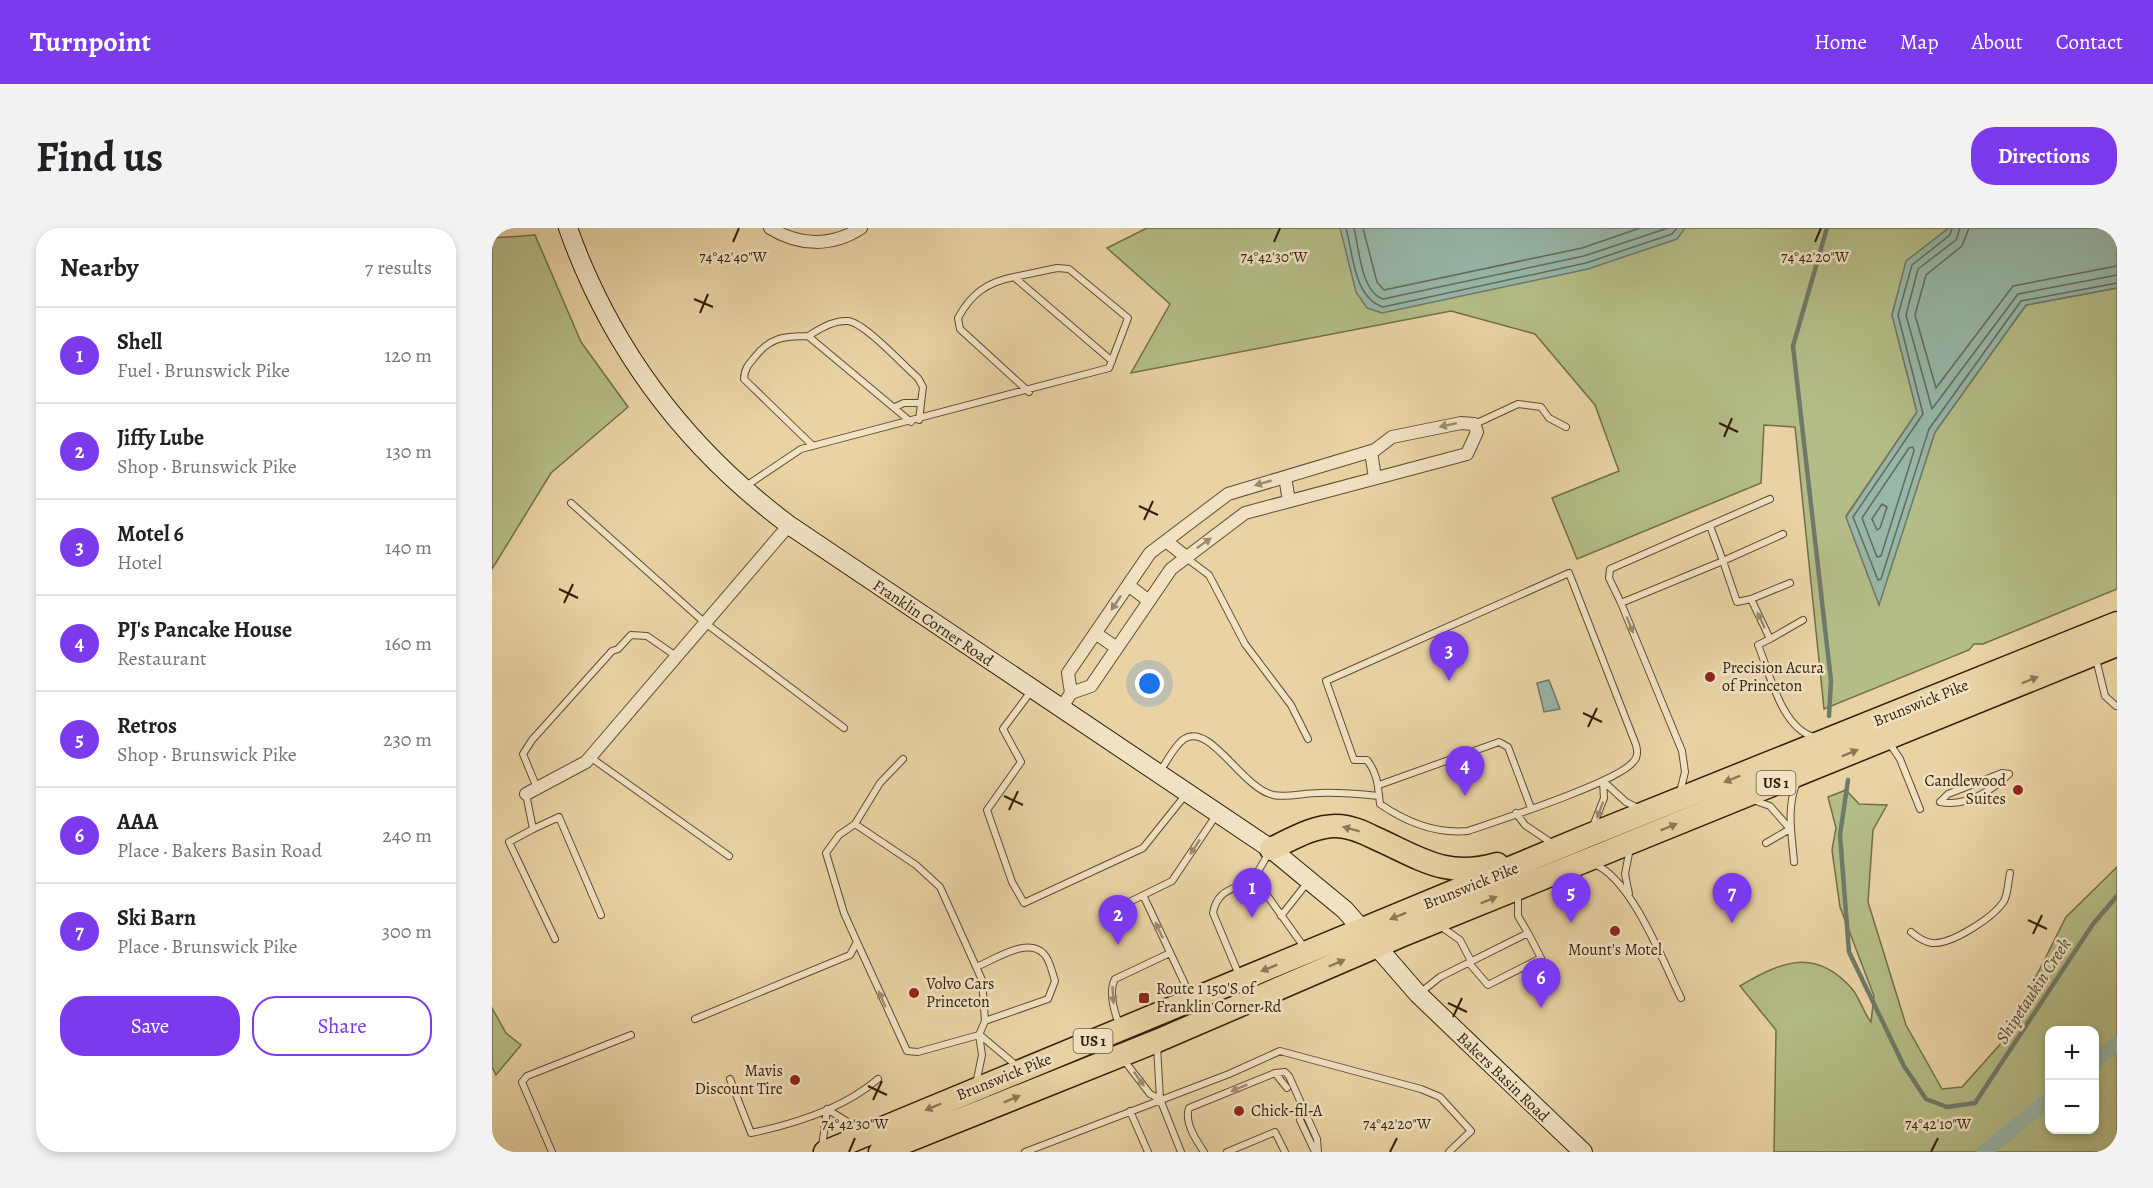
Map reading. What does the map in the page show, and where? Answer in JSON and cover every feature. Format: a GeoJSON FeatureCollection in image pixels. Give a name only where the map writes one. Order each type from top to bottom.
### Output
{"type":"FeatureCollection","features":[{"type":"Feature","properties":{"kind":"highway","name":"Brunswick Pike"},"geometry":{"type":"LineString","coordinates":[[873,1143],[975,1089],[1587,836],[1677,802],[2117,623]]}},
{"type":"Feature","properties":{"kind":"highway","name":"Brunswick Pike"},"geometry":{"type":"LineString","coordinates":[[823,1152],[873,1143],[1120,1056],[1518,888],[2117,645]]}},
{"type":"Feature","properties":{"kind":"highway"},"geometry":{"type":"LineString","coordinates":[[1271,849],[1313,830],[1341,826],[1366,834],[1441,866],[1466,870],[1587,836]]}},
{"type":"Feature","properties":{"kind":"main road","name":"Franklin Corner Road"},"geometry":{"type":"LineString","coordinates":[[568,228],[594,294],[637,368],[688,435],[743,488],[789,525],[1060,710],[1271,849],[1345,910],[1376,948]]}},
{"type":"Feature","properties":{"kind":"main road","name":"Bakers Basin Road"},"geometry":{"type":"LineString","coordinates":[[1376,948],[1418,994],[1574,1147]]}},
{"type":"Feature","properties":{"kind":"street"},"geometry":{"type":"LineString","coordinates":[[770,228],[784,236],[814,243],[846,237],[861,228]]}},
{"type":"Feature","properties":{"kind":"street"},"geometry":{"type":"LineString","coordinates":[[1060,710],[1071,693],[1091,686],[1171,569],[1185,556],[1245,513],[1467,454],[1477,432],[1474,424],[1461,423],[1392,437],[1371,452],[1228,494],[1150,553],[1068,673],[1071,693]]}},
{"type":"Feature","properties":{"kind":"street"},"geometry":{"type":"LineString","coordinates":[[1371,452],[1375,478]]}},
{"type":"Feature","properties":{"kind":"street"},"geometry":{"type":"LineString","coordinates":[[1285,477],[1289,501]]}},
{"type":"Feature","properties":{"kind":"street"},"geometry":{"type":"LineString","coordinates":[[532,791],[590,757],[789,525]]}},
{"type":"Feature","properties":{"kind":"street"},"geometry":{"type":"LineString","coordinates":[[1166,541],[1185,556]]}},
{"type":"Feature","properties":{"kind":"street"},"geometry":{"type":"LineString","coordinates":[[1128,585],[1149,601]]}},
{"type":"Feature","properties":{"kind":"street"},"geometry":{"type":"LineString","coordinates":[[1095,633],[1117,648]]}},
{"type":"Feature","properties":{"kind":"lane"},"geometry":{"type":"LineString","coordinates":[[743,488],[801,449],[1029,392],[1109,368],[1128,318],[1069,269],[1057,268],[991,284],[978,291],[966,303],[958,318],[960,329],[1029,392]]}},
{"type":"Feature","properties":{"kind":"lane"},"geometry":{"type":"LineString","coordinates":[[1014,277],[1112,361]]}},
{"type":"Feature","properties":{"kind":"lane"},"geometry":{"type":"LineString","coordinates":[[813,446],[744,379],[744,370],[763,346],[774,339],[808,336],[824,326],[841,321],[857,324],[918,378],[923,387],[919,420]]}},
{"type":"Feature","properties":{"kind":"lane"},"geometry":{"type":"LineString","coordinates":[[808,336],[911,422]]}},
{"type":"Feature","properties":{"kind":"lane"},"geometry":{"type":"LineString","coordinates":[[895,407],[904,403],[921,403]]}},
{"type":"Feature","properties":{"kind":"lane"},"geometry":{"type":"LineString","coordinates":[[1474,424],[1518,404],[1541,407],[1549,418],[1566,427]]}},
{"type":"Feature","properties":{"kind":"lane"},"geometry":{"type":"LineString","coordinates":[[1677,802],[1685,772],[1685,760],[1609,578],[1610,569],[1770,499]]}},
{"type":"Feature","properties":{"kind":"lane"},"geometry":{"type":"LineString","coordinates":[[571,503],[704,622],[844,728]]}},
{"type":"Feature","properties":{"kind":"lane"},"geometry":{"type":"LineString","coordinates":[[1710,526],[1737,603],[1790,583]]}},
{"type":"Feature","properties":{"kind":"lane"},"geometry":{"type":"LineString","coordinates":[[1621,603],[1784,534]]}},
{"type":"Feature","properties":{"kind":"lane"},"geometry":{"type":"LineString","coordinates":[[1185,556],[1209,575],[1245,644],[1291,705],[1308,739]]}},
{"type":"Feature","properties":{"kind":"lane"},"geometry":{"type":"LineString","coordinates":[[1569,573],[1638,753],[1627,768],[1603,781],[1468,831],[1449,832],[1429,828],[1394,813],[1380,804],[1379,785],[1367,760],[1354,760],[1326,681],[1569,573]]}},
{"type":"Feature","properties":{"kind":"lane"},"geometry":{"type":"LineString","coordinates":[[1751,599],[1770,639]]}},
{"type":"Feature","properties":{"kind":"lane"},"geometry":{"type":"LineString","coordinates":[[1803,620],[1758,645],[1786,713],[1810,736],[1829,740]]}},
{"type":"Feature","properties":{"kind":"lane"},"geometry":{"type":"LineString","coordinates":[[533,829],[532,791],[523,754],[532,740],[612,651],[618,649],[631,635],[647,636],[676,656]]}},
{"type":"Feature","properties":{"kind":"lane"},"geometry":{"type":"LineString","coordinates":[[2095,653],[2105,696],[2116,706]]}},
{"type":"Feature","properties":{"kind":"lane"},"geometry":{"type":"LineString","coordinates":[[1032,690],[1003,729],[1022,762],[987,810],[1012,882],[1024,903],[1143,848],[1187,793]]}},
{"type":"Feature","properties":{"kind":"lane"},"geometry":{"type":"LineString","coordinates":[[1158,774],[1183,740],[1191,736],[1201,736],[1213,742],[1227,761],[1252,785],[1272,795],[1346,793],[1379,796]]}},
{"type":"Feature","properties":{"kind":"lane"},"geometry":{"type":"LineString","coordinates":[[1887,738],[1900,759],[1920,809]]}},
{"type":"Feature","properties":{"kind":"lane"},"geometry":{"type":"LineString","coordinates":[[1379,785],[1499,742],[1508,747],[1531,808]]}},
{"type":"Feature","properties":{"kind":"lane"},"geometry":{"type":"LineString","coordinates":[[590,757],[729,856]]}},
{"type":"Feature","properties":{"kind":"lane"},"geometry":{"type":"LineString","coordinates":[[903,759],[880,783],[855,824],[840,835],[826,853],[844,913],[907,1051],[918,1052],[979,1035]]}},
{"type":"Feature","properties":{"kind":"lane"},"geometry":{"type":"LineString","coordinates":[[1794,862],[1790,829],[1792,795],[1800,773]]}},
{"type":"Feature","properties":{"kind":"lane"},"geometry":{"type":"LineString","coordinates":[[2002,773],[2009,774],[1990,791],[1955,805],[1940,802],[1948,794],[2002,773]]}},
{"type":"Feature","properties":{"kind":"lane"},"geometry":{"type":"LineString","coordinates":[[1603,781],[1626,802],[1652,812]]}},
{"type":"Feature","properties":{"kind":"lane"},"geometry":{"type":"LineString","coordinates":[[1587,836],[1604,798],[1603,781]]}},
{"type":"Feature","properties":{"kind":"lane"},"geometry":{"type":"LineString","coordinates":[[1744,796],[1770,806],[1790,829]]}},
{"type":"Feature","properties":{"kind":"lane"},"geometry":{"type":"LineString","coordinates":[[1105,914],[1144,897],[1172,881],[1218,813]]}},
{"type":"Feature","properties":{"kind":"lane"},"geometry":{"type":"LineString","coordinates":[[1516,813],[1525,825],[1556,846]]}},
{"type":"Feature","properties":{"kind":"lane"},"geometry":{"type":"LineString","coordinates":[[555,939],[509,842],[533,829],[559,817],[601,915]]}},
{"type":"Feature","properties":{"kind":"lane"},"geometry":{"type":"LineString","coordinates":[[855,824],[916,865],[940,887],[982,980],[985,1022],[979,1035],[982,1054],[975,1089]]}},
{"type":"Feature","properties":{"kind":"lane"},"geometry":{"type":"LineString","coordinates":[[1766,843],[1790,829]]}},
{"type":"Feature","properties":{"kind":"lane"},"geometry":{"type":"LineString","coordinates":[[1631,842],[1625,874],[1629,895],[1681,998]]}},
{"type":"Feature","properties":{"kind":"lane"},"geometry":{"type":"LineString","coordinates":[[1240,980],[1213,912],[1215,903],[1227,890],[1254,877],[1271,849]]}},
{"type":"Feature","properties":{"kind":"lane"},"geometry":{"type":"LineString","coordinates":[[1585,861],[1602,868],[1629,895]]}},
{"type":"Feature","properties":{"kind":"lane"},"geometry":{"type":"LineString","coordinates":[[1911,932],[1919,939],[1932,943],[1946,941],[1987,919],[2004,900],[2010,873]]}},
{"type":"Feature","properties":{"kind":"lane"},"geometry":{"type":"LineString","coordinates":[[1254,877],[1308,952]]}},
{"type":"Feature","properties":{"kind":"lane"},"geometry":{"type":"LineString","coordinates":[[1281,916],[1310,879]]}},
{"type":"Feature","properties":{"kind":"lane"},"geometry":{"type":"LineString","coordinates":[[1434,923],[1460,940],[1470,962],[1488,984],[1497,981],[1541,958],[1518,916],[1518,888]]}},
{"type":"Feature","properties":{"kind":"lane"},"geometry":{"type":"LineString","coordinates":[[1144,897],[1192,1000]]}},
{"type":"Feature","properties":{"kind":"lane"},"geometry":{"type":"LineString","coordinates":[[1418,994],[1440,977],[1528,933]]}},
{"type":"Feature","properties":{"kind":"lane"},"geometry":{"type":"LineString","coordinates":[[695,1019],[850,955],[857,942]]}},
{"type":"Feature","properties":{"kind":"lane"},"geometry":{"type":"LineString","coordinates":[[976,967],[1025,946],[1037,948],[1046,956],[1055,981],[1048,999],[985,1022]]}},
{"type":"Feature","properties":{"kind":"lane"},"geometry":{"type":"LineString","coordinates":[[1121,1029],[1114,1011],[1112,985],[1115,979],[1170,953]]}},
{"type":"Feature","properties":{"kind":"lane"},"geometry":{"type":"LineString","coordinates":[[552,1152],[522,1082],[526,1076],[632,1035]]}},
{"type":"Feature","properties":{"kind":"lane"},"geometry":{"type":"LineString","coordinates":[[979,1035],[1022,1070]]}},
{"type":"Feature","properties":{"kind":"lane"},"geometry":{"type":"LineString","coordinates":[[1157,1041],[1160,1099],[1181,1152]]}},
{"type":"Feature","properties":{"kind":"lane"},"geometry":{"type":"LineString","coordinates":[[1024,1152],[1229,1074],[1280,1051],[1421,1089],[1440,1097],[1471,1131],[1449,1152]]}},
{"type":"Feature","properties":{"kind":"lane"},"geometry":{"type":"LineString","coordinates":[[1120,1056],[1150,1094],[1160,1099]]}},
{"type":"Feature","properties":{"kind":"lane"},"geometry":{"type":"LineString","coordinates":[[1204,1152],[1194,1138],[1186,1114],[1189,1108],[1275,1073],[1285,1072],[1289,1076],[1317,1139],[1316,1152]]}},
{"type":"Feature","properties":{"kind":"lane"},"geometry":{"type":"LineString","coordinates":[[1275,1073],[1287,1088]]}},
{"type":"Feature","properties":{"kind":"lane"},"geometry":{"type":"LineString","coordinates":[[730,1079],[751,1133],[780,1127],[827,1108],[864,1090],[878,1078]]}},
{"type":"Feature","properties":{"kind":"lane"},"geometry":{"type":"LineString","coordinates":[[827,1108],[873,1143]]}},
{"type":"Feature","properties":{"kind":"lane"},"geometry":{"type":"LineString","coordinates":[[823,1152],[827,1108]]}},
{"type":"Feature","properties":{"kind":"lane"},"geometry":{"type":"LineString","coordinates":[[1130,1111],[1148,1152]]}},
{"type":"Feature","properties":{"kind":"lane"},"geometry":{"type":"LineString","coordinates":[[1300,1120],[1316,1152]]}},
{"type":"Feature","properties":{"kind":"lane"},"geometry":{"type":"LineString","coordinates":[[1227,1152],[1275,1132],[1285,1152]]}},
{"type":"Feature","properties":{"kind":"green space"},"geometry":{"type":"Polygon","coordinates":[[[1147,228],[1949,228],[1907,261],[1892,315],[1917,412],[1846,516],[1879,604],[1935,432],[2026,305],[2117,288],[2117,589],[1983,644],[1974,644],[1969,650],[1824,709],[1795,427],[1764,425],[1761,483],[1577,559],[1552,498],[1619,471],[1595,405],[1535,334],[1451,311],[1131,373],[1170,304],[1107,248],[1147,228]]]}},
{"type":"Feature","properties":{"kind":"green space"},"geometry":{"type":"Polygon","coordinates":[[[535,235],[581,342],[628,407],[551,473],[492,569],[492,238],[535,235]]]}},
{"type":"Feature","properties":{"kind":"green space"},"geometry":{"type":"Polygon","coordinates":[[[1846,790],[1859,804],[1887,805],[1873,830],[1868,902],[1906,1025],[1942,1089],[1962,1087],[2004,1040],[2066,917],[2117,867],[2117,1152],[1774,1152],[1776,1030],[1740,986],[1784,965],[1798,962],[1812,963],[1839,976],[1853,990],[1871,1022],[1874,996],[1840,907],[1832,850],[1836,828],[1828,797],[1846,790]]]}},
{"type":"Feature","properties":{"kind":"green space"},"geometry":{"type":"Polygon","coordinates":[[[492,1008],[506,1033],[521,1045],[496,1075],[492,1067],[492,1008]]]}},
{"type":"Feature","properties":{"kind":"water"},"geometry":{"type":"Polygon","coordinates":[[[1340,228],[1685,228],[1677,239],[1588,269],[1382,313],[1367,308],[1356,292],[1340,228]]]}},
{"type":"Feature","properties":{"kind":"water"},"geometry":{"type":"Polygon","coordinates":[[[1949,228],[2117,228],[2117,288],[2026,305],[1935,432],[1879,605],[1846,517],[1917,412],[1892,315],[1906,261],[1949,228]]]}},
{"type":"Feature","properties":{"kind":"water"},"geometry":{"type":"Polygon","coordinates":[[[1549,680],[1560,709],[1544,712],[1537,683],[1549,680]]]}},
{"type":"Feature","properties":{"kind":"waterway"},"geometry":{"type":"LineString","coordinates":[[1827,228],[1793,346],[1831,681],[1829,716]]}},
{"type":"Feature","properties":{"kind":"waterway","name":"Shipetaukin Creek"},"geometry":{"type":"LineString","coordinates":[[1848,780],[1840,835],[1849,952],[1904,1066],[1926,1099],[1947,1107],[1975,1103],[2093,924],[2117,896]]}},
{"type":"Feature","properties":{"kind":"waterway"},"geometry":{"type":"LineString","coordinates":[[2099,1058],[2117,1044]]}},
{"type":"Feature","properties":{"kind":"waterway"},"geometry":{"type":"LineString","coordinates":[[1984,1152],[2045,1103]]}},
{"type":"Feature","properties":{"kind":"place","name":"Precision Acura of Princeton"},"geometry":{"type":"Point","coordinates":[1710,677]}},
{"type":"Feature","properties":{"kind":"place","name":"Motel 6"},"geometry":{"type":"Point","coordinates":[1449,681]}},
{"type":"Feature","properties":{"kind":"place","name":"Candlewood Suites"},"geometry":{"type":"Point","coordinates":[2018,790]}},
{"type":"Feature","properties":{"kind":"place","name":"PJ's Pancake House"},"geometry":{"type":"Point","coordinates":[1465,796]}},
{"type":"Feature","properties":{"kind":"place","name":"Shell"},"geometry":{"type":"Point","coordinates":[1252,918]}},
{"type":"Feature","properties":{"kind":"place","name":"Retros"},"geometry":{"type":"Point","coordinates":[1571,923]}},
{"type":"Feature","properties":{"kind":"place","name":"Ski Barn"},"geometry":{"type":"Point","coordinates":[1732,923]}},
{"type":"Feature","properties":{"kind":"place","name":"Mount's Motel"},"geometry":{"type":"Point","coordinates":[1615,931]}},
{"type":"Feature","properties":{"kind":"place","name":"Jiffy Lube"},"geometry":{"type":"Point","coordinates":[1118,945]}},
{"type":"Feature","properties":{"kind":"place","name":"Volvo Cars Princeton"},"geometry":{"type":"Point","coordinates":[914,993]}},
{"type":"Feature","properties":{"kind":"place","name":"Route 1 150'S of Franklin Corner Rd"},"geometry":{"type":"Point","coordinates":[1144,998]}},
{"type":"Feature","properties":{"kind":"place","name":"AAA"},"geometry":{"type":"Point","coordinates":[1541,1008]}},
{"type":"Feature","properties":{"kind":"place","name":"Mavis Discount Tire"},"geometry":{"type":"Point","coordinates":[795,1080]}},
{"type":"Feature","properties":{"kind":"place","name":"Chick-fil-A"},"geometry":{"type":"Point","coordinates":[1239,1111]}}]}
